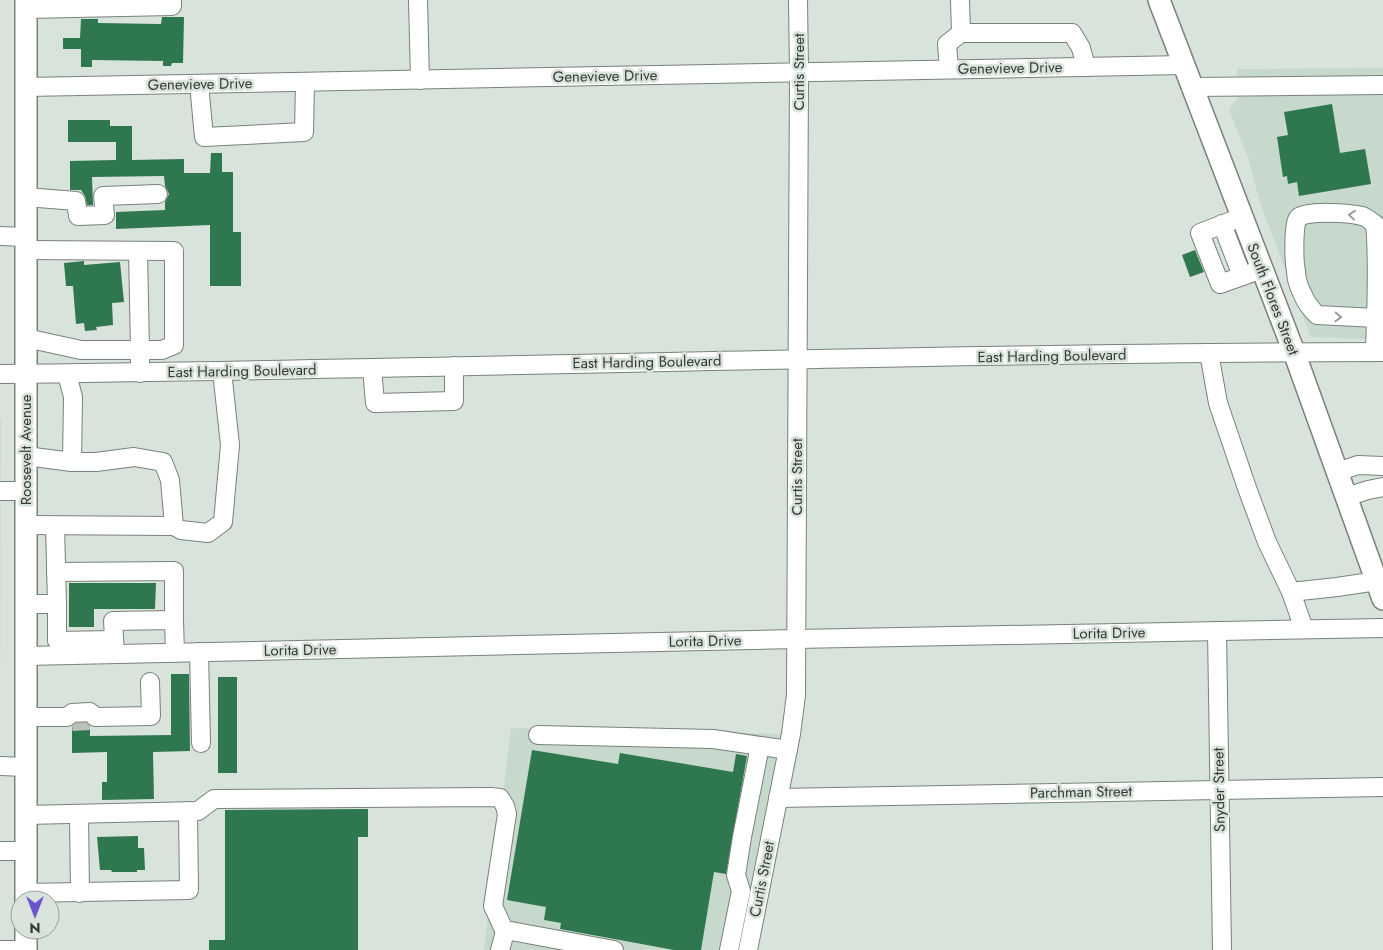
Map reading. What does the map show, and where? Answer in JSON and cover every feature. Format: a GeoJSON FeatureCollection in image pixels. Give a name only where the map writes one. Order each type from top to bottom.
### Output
{"type":"FeatureCollection","features":[{"type":"Feature","properties":{"kind":"main road","name":"South Flores Street"},"geometry":{"type":"LineString","coordinates":[[1159,0],[1294,352],[1380,590]]}},
{"type":"Feature","properties":{"kind":"main road","name":"Roosevelt Avenue"},"geometry":{"type":"LineString","coordinates":[[26,4],[26,890]]}},
{"type":"Feature","properties":{"kind":"street"},"geometry":{"type":"LineString","coordinates":[[26,4],[172,6],[172,0]]}},
{"type":"Feature","properties":{"kind":"street"},"geometry":{"type":"LineString","coordinates":[[418,0],[420,80]]}},
{"type":"Feature","properties":{"kind":"street","name":"Curtis Street"},"geometry":{"type":"LineString","coordinates":[[748,950],[788,750],[796,695],[798,0]]}},
{"type":"Feature","properties":{"kind":"street"},"geometry":{"type":"LineString","coordinates":[[960,0],[960,34]]}},
{"type":"Feature","properties":{"kind":"street"},"geometry":{"type":"LineString","coordinates":[[949,69],[947,44],[960,34],[1072,33],[1081,48],[1086,67]]}},
{"type":"Feature","properties":{"kind":"street","name":"Genevieve Drive"},"geometry":{"type":"LineString","coordinates":[[26,87],[1184,65]]}},
{"type":"Feature","properties":{"kind":"street"},"geometry":{"type":"LineString","coordinates":[[199,84],[204,137],[304,132],[305,82]]}},
{"type":"Feature","properties":{"kind":"street"},"geometry":{"type":"LineString","coordinates":[[1192,87],[1383,85]]}},
{"type":"Feature","properties":{"kind":"street"},"geometry":{"type":"LineString","coordinates":[[26,197],[76,201],[78,216],[105,216],[104,196],[158,194]]}},
{"type":"Feature","properties":{"kind":"street"},"geometry":{"type":"LineString","coordinates":[[1376,318],[1317,316],[1302,293],[1296,271],[1296,230],[1297,220],[1300,216],[1307,213],[1364,216],[1379,224],[1376,318],[1379,352]]}},
{"type":"Feature","properties":{"kind":"street"},"geometry":{"type":"LineString","coordinates":[[1242,217],[1200,232],[1220,284],[1262,269]]}},
{"type":"Feature","properties":{"kind":"street"},"geometry":{"type":"LineString","coordinates":[[1222,224],[1242,276]]}},
{"type":"Feature","properties":{"kind":"street"},"geometry":{"type":"LineString","coordinates":[[0,236],[26,244],[138,251],[174,251],[174,345],[162,350],[80,350],[26,338]]}},
{"type":"Feature","properties":{"kind":"street"},"geometry":{"type":"LineString","coordinates":[[138,251],[140,373]]}},
{"type":"Feature","properties":{"kind":"street"},"geometry":{"type":"LineString","coordinates":[[72,462],[74,374],[80,350]]}},
{"type":"Feature","properties":{"kind":"street","name":"East Harding Boulevard"},"geometry":{"type":"LineString","coordinates":[[0,374],[1209,353],[1379,352]]}},
{"type":"Feature","properties":{"kind":"street"},"geometry":{"type":"LineString","coordinates":[[1209,353],[1218,403],[1238,462],[1267,542],[1291,592],[1304,629]]}},
{"type":"Feature","properties":{"kind":"street"},"geometry":{"type":"LineString","coordinates":[[372,368],[375,403],[454,401],[454,366]]}},
{"type":"Feature","properties":{"kind":"street"},"geometry":{"type":"LineString","coordinates":[[26,525],[174,526],[181,530],[208,533],[224,522],[230,445],[222,371]]}},
{"type":"Feature","properties":{"kind":"street"},"geometry":{"type":"LineString","coordinates":[[26,456],[72,462],[96,462],[134,457],[163,462],[170,480],[174,526]]}},
{"type":"Feature","properties":{"kind":"street"},"geometry":{"type":"LineString","coordinates":[[1337,472],[1358,465],[1383,466]]}},
{"type":"Feature","properties":{"kind":"street"},"geometry":{"type":"LineString","coordinates":[[1346,497],[1368,490],[1383,488]]}},
{"type":"Feature","properties":{"kind":"street"},"geometry":{"type":"LineString","coordinates":[[0,491],[26,491]]}},
{"type":"Feature","properties":{"kind":"street"},"geometry":{"type":"LineString","coordinates":[[55,526],[57,641],[114,647],[113,621],[174,620]]}},
{"type":"Feature","properties":{"kind":"street"},"geometry":{"type":"LineString","coordinates":[[56,572],[174,571],[175,652]]}},
{"type":"Feature","properties":{"kind":"street"},"geometry":{"type":"LineString","coordinates":[[1291,592],[1380,590]]}},
{"type":"Feature","properties":{"kind":"street"},"geometry":{"type":"LineString","coordinates":[[26,604],[57,604]]}},
{"type":"Feature","properties":{"kind":"street","name":"Lorita Drive"},"geometry":{"type":"LineString","coordinates":[[26,656],[114,647],[199,652],[1383,628]]}},
{"type":"Feature","properties":{"kind":"street","name":"Snyder Street"},"geometry":{"type":"LineString","coordinates":[[1217,631],[1222,950]]}},
{"type":"Feature","properties":{"kind":"street"},"geometry":{"type":"LineString","coordinates":[[199,652],[200,743]]}},
{"type":"Feature","properties":{"kind":"street"},"geometry":{"type":"LineString","coordinates":[[26,717],[69,719],[72,713],[90,712],[92,719],[150,716],[150,682]]}},
{"type":"Feature","properties":{"kind":"street"},"geometry":{"type":"LineString","coordinates":[[538,735],[713,739],[788,750]]}},
{"type":"Feature","properties":{"kind":"street"},"geometry":{"type":"LineString","coordinates":[[729,950],[740,891],[736,875],[760,746]]}},
{"type":"Feature","properties":{"kind":"street"},"geometry":{"type":"LineString","coordinates":[[0,766],[26,767]]}},
{"type":"Feature","properties":{"kind":"street","name":"Parchman Street"},"geometry":{"type":"LineString","coordinates":[[778,798],[1383,787]]}},
{"type":"Feature","properties":{"kind":"street"},"geometry":{"type":"LineString","coordinates":[[26,815],[198,811],[214,799],[500,798],[507,814],[494,906],[506,932],[500,950]]}},
{"type":"Feature","properties":{"kind":"street"},"geometry":{"type":"LineString","coordinates":[[60,894],[189,890],[188,811]]}},
{"type":"Feature","properties":{"kind":"street"},"geometry":{"type":"LineString","coordinates":[[79,814],[80,893]]}},
{"type":"Feature","properties":{"kind":"street"},"geometry":{"type":"LineString","coordinates":[[0,851],[26,851]]}},
{"type":"Feature","properties":{"kind":"street"},"geometry":{"type":"LineString","coordinates":[[506,932],[511,930],[614,950]]}},
{"type":"Feature","properties":{"kind":"street"},"geometry":{"type":"LineString","coordinates":[[0,950],[14,950]]}},
{"type":"Feature","properties":{"kind":"shaded area"},"geometry":{"type":"Polygon","coordinates":[[[1383,68],[1383,340],[1311,337],[1260,203],[1248,158],[1229,109],[1238,98],[1237,69],[1383,68]]]}},
{"type":"Feature","properties":{"kind":"shaded area"},"geometry":{"type":"Polygon","coordinates":[[[0,420],[1,421],[0,694],[0,420]]]}},
{"type":"Feature","properties":{"kind":"shaded area"},"geometry":{"type":"Polygon","coordinates":[[[511,728],[781,734],[738,950],[484,950],[511,728]]]}},
{"type":"Feature","properties":{"kind":"building"},"geometry":{"type":"Polygon","coordinates":[[[162,17],[184,17],[183,63],[172,63],[171,66],[163,66],[163,61],[92,60],[92,67],[81,67],[81,49],[63,49],[63,38],[80,38],[81,19],[98,19],[98,23],[161,24],[162,17]]]}},
{"type":"Feature","properties":{"kind":"building"},"geometry":{"type":"Polygon","coordinates":[[[1332,104],[1340,153],[1365,149],[1371,184],[1299,196],[1297,182],[1288,184],[1287,176],[1283,177],[1277,137],[1288,135],[1284,112],[1332,104]]]}},
{"type":"Feature","properties":{"kind":"building"},"geometry":{"type":"Polygon","coordinates":[[[68,120],[110,120],[110,126],[132,126],[132,160],[184,159],[184,173],[210,173],[211,153],[222,153],[222,172],[233,172],[233,232],[241,232],[241,286],[210,286],[210,225],[116,229],[116,212],[165,210],[165,202],[169,194],[165,186],[164,176],[92,177],[93,205],[87,205],[81,190],[70,190],[70,161],[116,160],[116,142],[68,142],[68,120]]]}},
{"type":"Feature","properties":{"kind":"building"},"geometry":{"type":"Polygon","coordinates":[[[1195,250],[1204,272],[1190,277],[1182,255],[1195,250]]]}},
{"type":"Feature","properties":{"kind":"building"},"geometry":{"type":"Polygon","coordinates":[[[84,261],[84,265],[120,262],[124,302],[112,303],[113,325],[96,327],[97,330],[85,331],[84,323],[76,324],[73,286],[66,286],[64,263],[84,261]]]}},
{"type":"Feature","properties":{"kind":"building"},"geometry":{"type":"Polygon","coordinates":[[[69,583],[156,583],[155,609],[94,609],[94,627],[69,627],[69,583]]]}},
{"type":"Feature","properties":{"kind":"building"},"geometry":{"type":"Polygon","coordinates":[[[171,674],[189,674],[190,751],[153,752],[154,799],[102,800],[102,782],[107,782],[107,752],[72,753],[72,726],[76,723],[86,723],[90,726],[90,736],[171,735],[171,674]]]}},
{"type":"Feature","properties":{"kind":"building"},"geometry":{"type":"Polygon","coordinates":[[[218,677],[237,677],[237,773],[218,773],[218,677]]]}},
{"type":"Feature","properties":{"kind":"building"},"geometry":{"type":"Polygon","coordinates":[[[532,750],[618,764],[620,753],[733,772],[736,754],[747,756],[726,874],[714,872],[701,950],[674,950],[560,929],[561,923],[544,920],[546,907],[507,900],[532,750]]]}},
{"type":"Feature","properties":{"kind":"building"},"geometry":{"type":"Polygon","coordinates":[[[368,809],[368,837],[358,837],[358,950],[209,950],[209,940],[225,940],[225,810],[368,809]]]}},
{"type":"Feature","properties":{"kind":"building"},"geometry":{"type":"Polygon","coordinates":[[[138,836],[138,848],[144,848],[145,870],[137,870],[137,872],[112,872],[111,870],[100,870],[97,837],[138,836]]]}},
{"type":"Feature","properties":{"kind":"tunnel"},"geometry":{"type":"LineString","coordinates":[[72,722],[90,721]]}}]}
